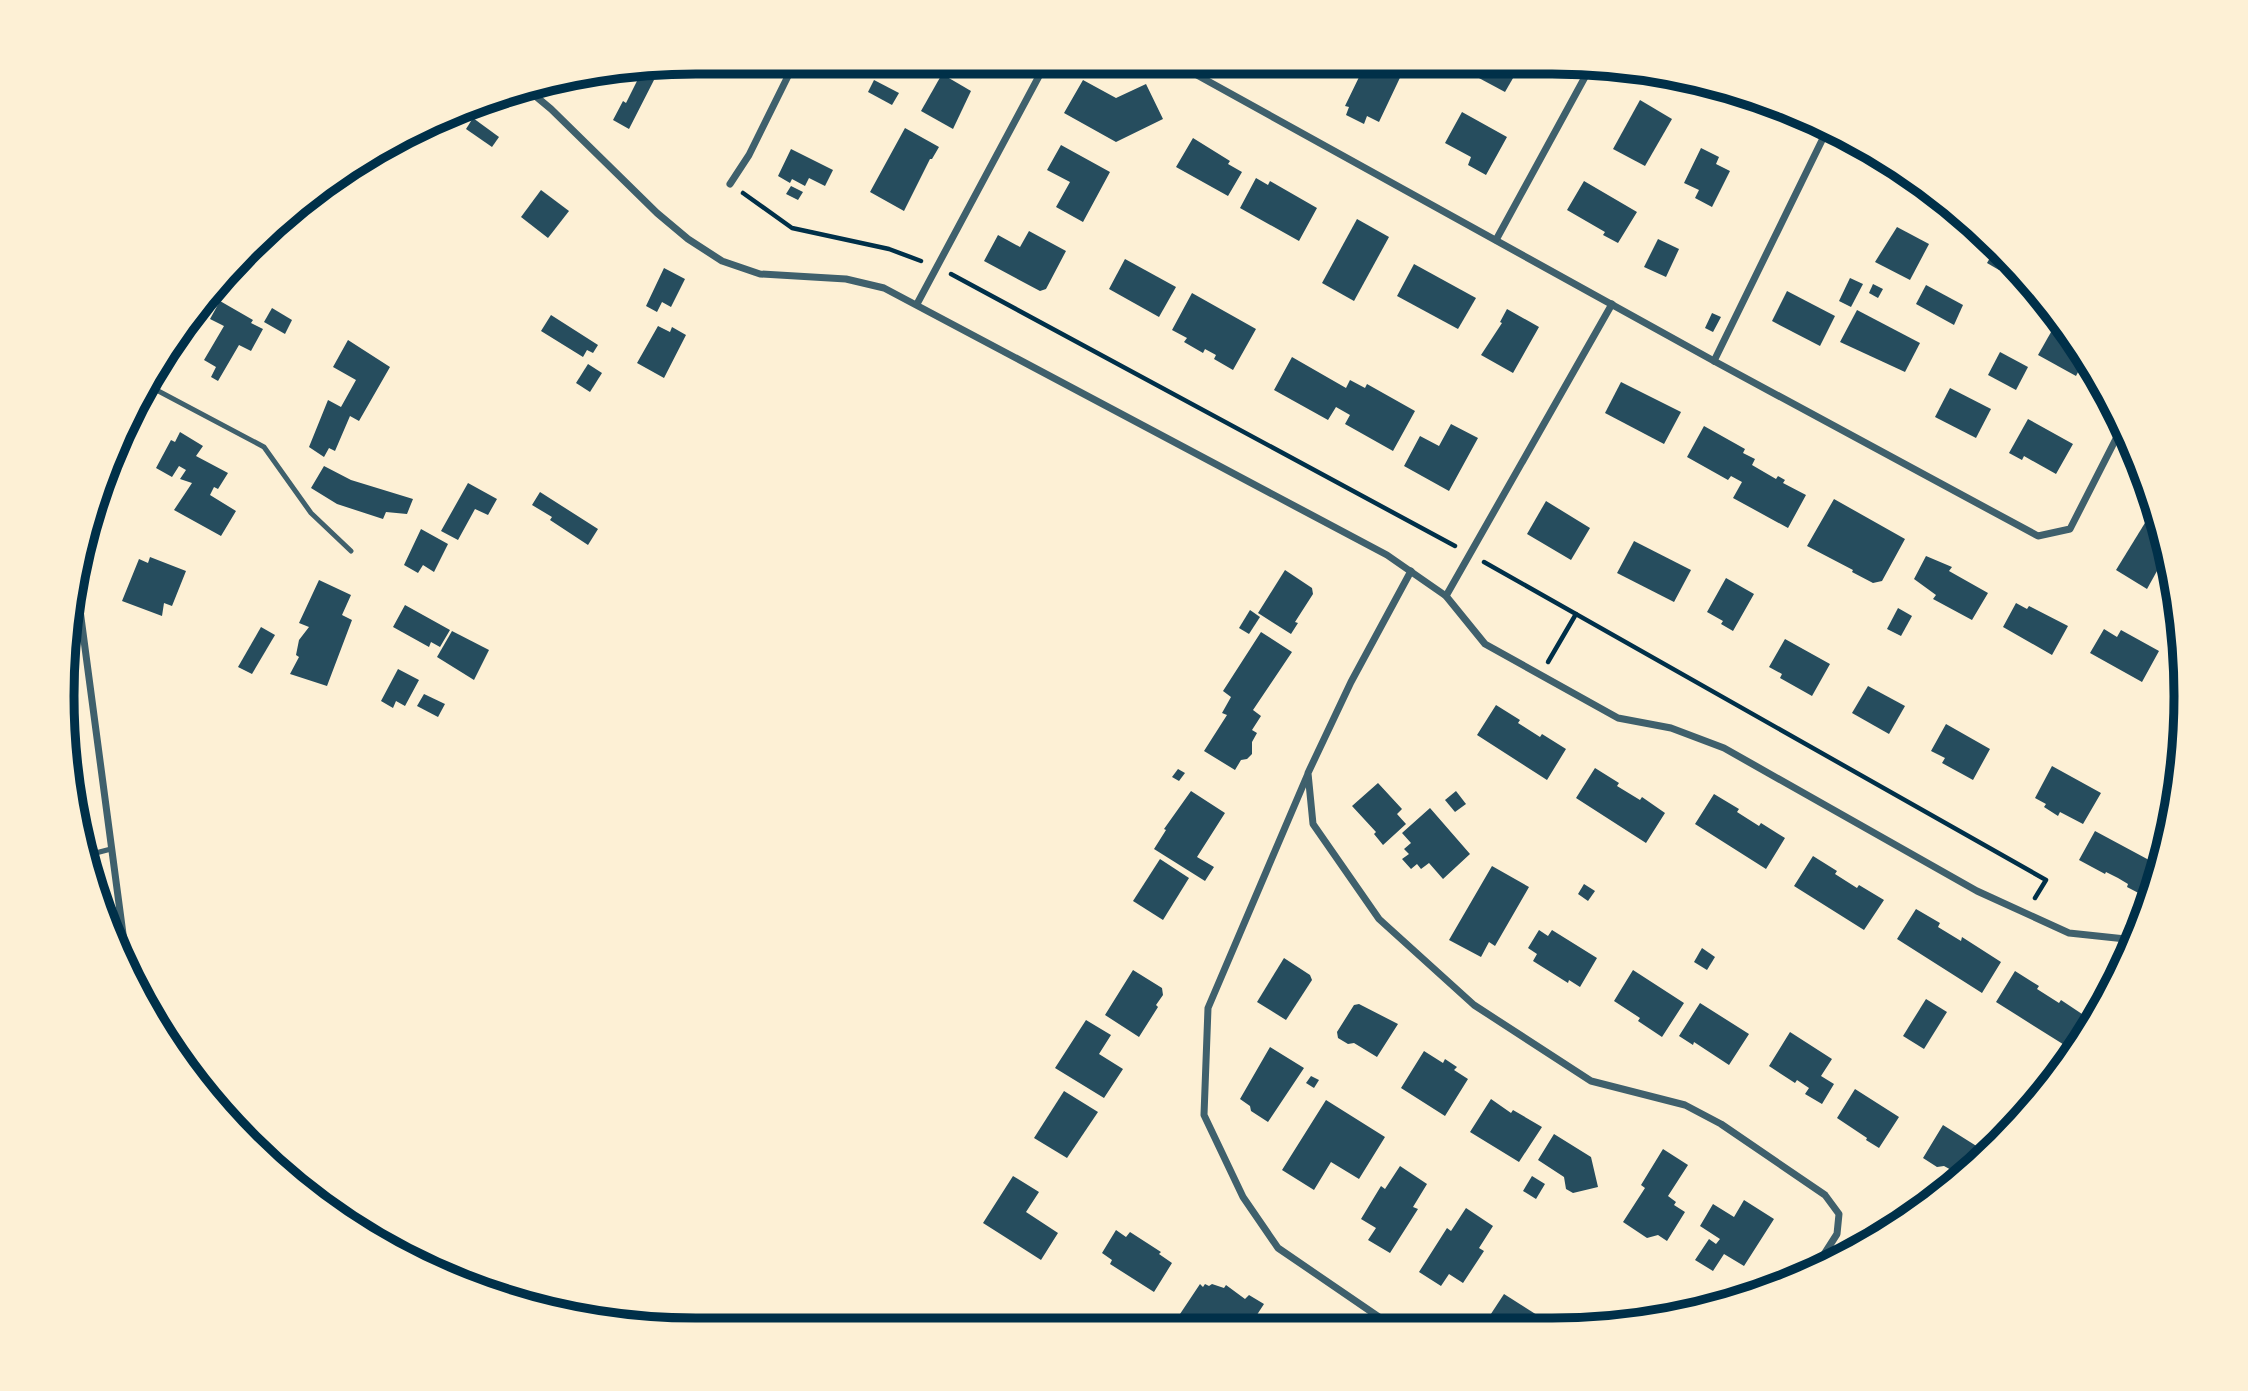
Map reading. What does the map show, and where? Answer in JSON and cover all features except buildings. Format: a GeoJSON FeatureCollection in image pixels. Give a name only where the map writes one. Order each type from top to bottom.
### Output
{"type":"FeatureCollection","features":[{"type":"Feature","properties":{"kind":"street"},"geometry":{"type":"LineString","coordinates":[[730,184],[749,155],[789,74]]}},
{"type":"Feature","properties":{"kind":"street"},"geometry":{"type":"LineString","coordinates":[[917,304],[1040,74]]}},
{"type":"Feature","properties":{"kind":"street"},"geometry":{"type":"LineString","coordinates":[[1195,74],[1714,361],[2038,536],[2070,529],[2117,436]]}},
{"type":"Feature","properties":{"kind":"street"},"geometry":{"type":"LineString","coordinates":[[1496,240],[1586,75]]}},
{"type":"Feature","properties":{"kind":"street"},"geometry":{"type":"LineString","coordinates":[[534,95],[657,214],[722,261],[760,274],[846,279],[884,288],[1387,555],[1446,596],[1485,644],[1618,718],[1671,728],[1724,748],[1977,891],[2070,933],[2125,939]]}},
{"type":"Feature","properties":{"kind":"street"},"geometry":{"type":"LineString","coordinates":[[1714,361],[1824,136]]}},
{"type":"Feature","properties":{"kind":"street"},"geometry":{"type":"LineString","coordinates":[[1446,596],[1612,304]]}},
{"type":"Feature","properties":{"kind":"street"},"geometry":{"type":"LineString","coordinates":[[1380,1318],[1278,1248],[1243,1197],[1204,1115],[1208,1008],[1308,773],[1351,681],[1410,570]]}},
{"type":"Feature","properties":{"kind":"street"},"geometry":{"type":"LineString","coordinates":[[80,609],[124,940]]}},
{"type":"Feature","properties":{"kind":"street"},"geometry":{"type":"LineString","coordinates":[[1308,773],[1313,824],[1379,919],[1474,1005],[1591,1081],[1685,1105],[1721,1124],[1825,1195],[1839,1214],[1837,1234],[1824,1255]]}},
{"type":"Feature","properties":{"kind":"lane"},"geometry":{"type":"LineString","coordinates":[[154,389],[264,447],[311,513],[351,551]]}},
{"type":"Feature","properties":{"kind":"lane"},"geometry":{"type":"LineString","coordinates":[[94,853],[111,849]]}},
{"type":"Feature","properties":{"kind":"path"},"geometry":{"type":"LineString","coordinates":[[730,184],[792,229],[889,249],[937,267],[1576,614],[2046,880],[2027,913]]}},
{"type":"Feature","properties":{"kind":"path"},"geometry":{"type":"LineString","coordinates":[[1540,676],[1576,614]]}}]}
